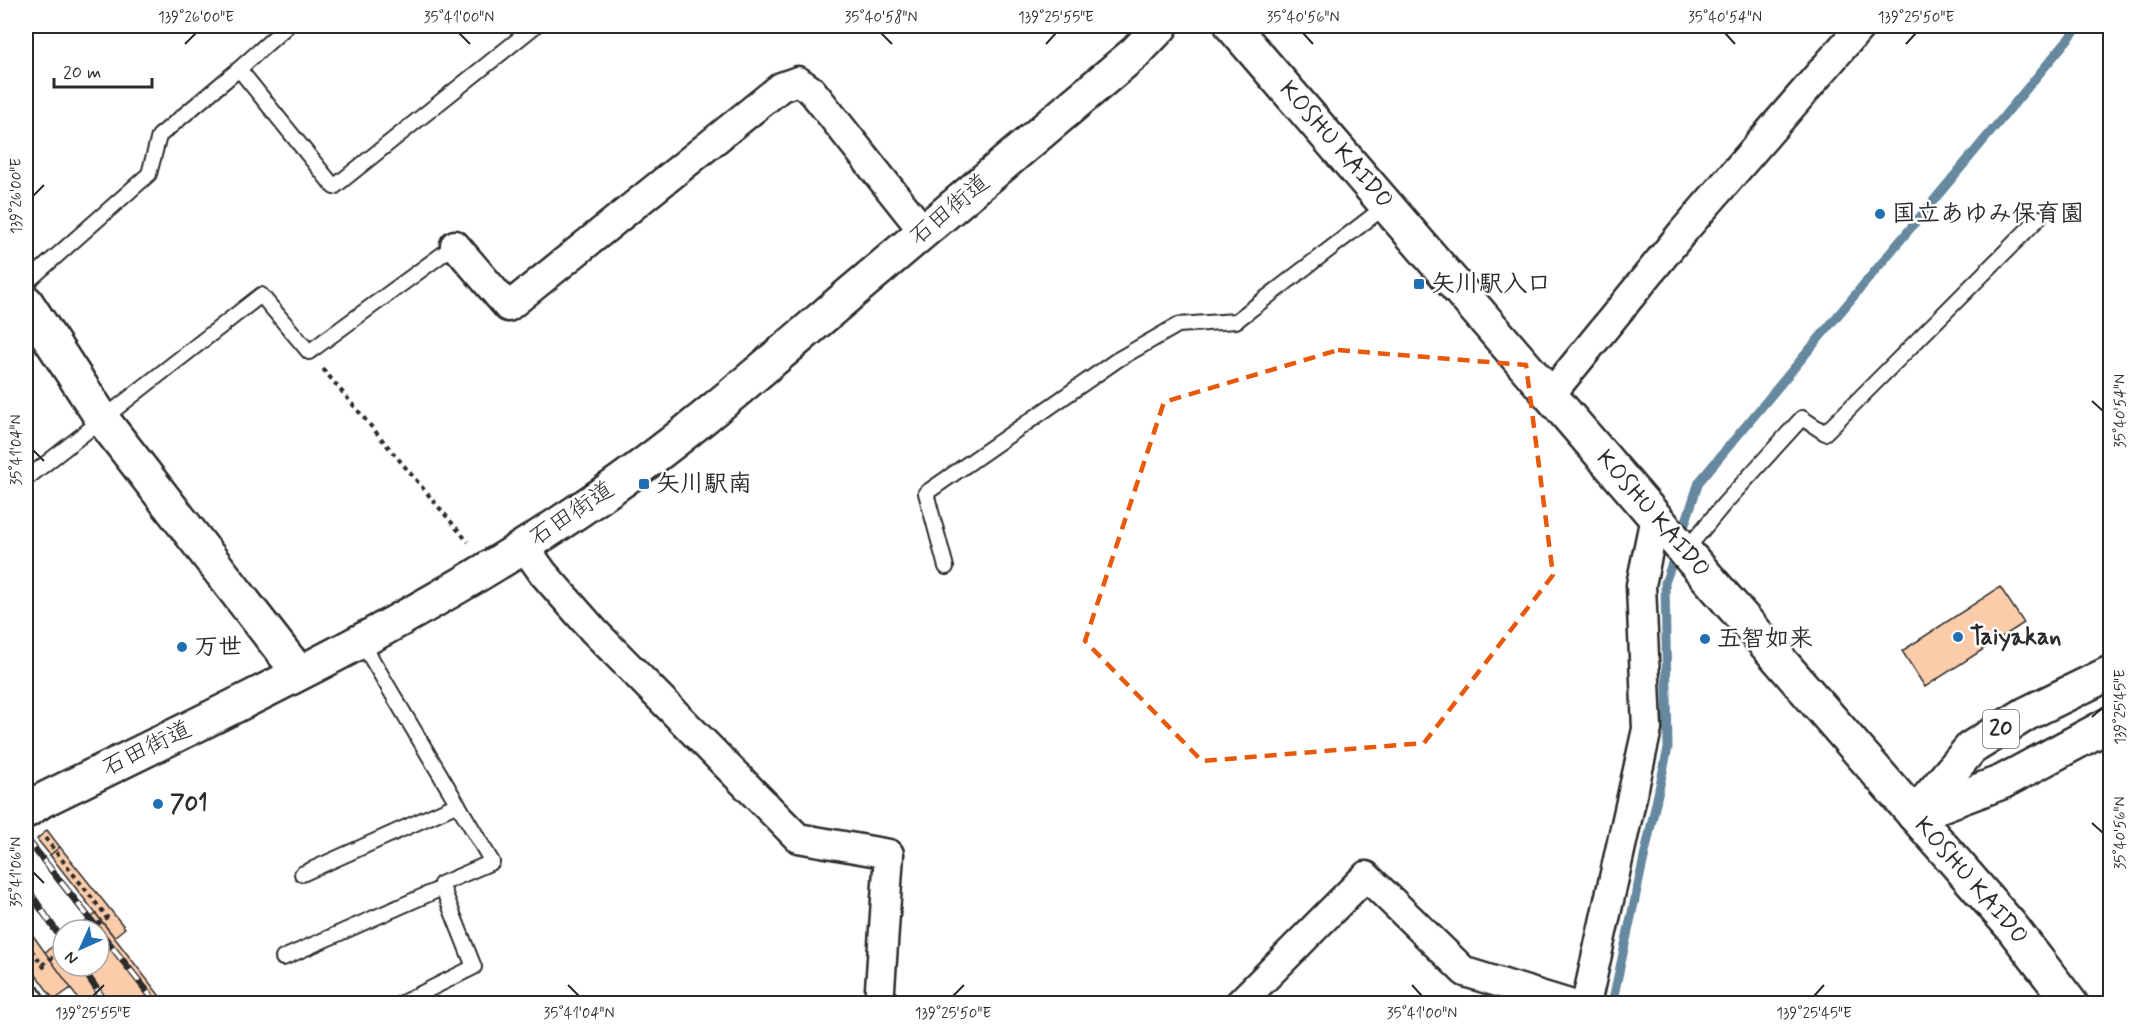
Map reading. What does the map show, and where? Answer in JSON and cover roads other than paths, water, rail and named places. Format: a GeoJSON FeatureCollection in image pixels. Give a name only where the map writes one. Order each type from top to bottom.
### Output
{"type":"FeatureCollection","features":[{"type":"Feature","properties":{"kind":"street","name":"石田街道"},"geometry":{"type":"LineString","coordinates":[[26,811],[43,800],[299,673],[416,612],[578,511],[631,474],[728,398],[1136,52],[1161,26]]}},
{"type":"Feature","properties":{"kind":"street","name":"KOSHU KAIDO"},"geometry":{"type":"LineString","coordinates":[[1232,26],[1658,521],[2011,926],[2071,1004]]}},
{"type":"Feature","properties":{"kind":"street"},"geometry":{"type":"LineString","coordinates":[[1551,394],[1682,233],[1861,26]]}},
{"type":"Feature","properties":{"kind":"street"},"geometry":{"type":"LineString","coordinates":[[454,245],[508,307],[781,87],[798,81],[812,91],[924,232]]}},
{"type":"Feature","properties":{"kind":"street"},"geometry":{"type":"LineString","coordinates":[[26,302],[103,420],[299,673]]}},
{"type":"Feature","properties":{"kind":"street"},"geometry":{"type":"LineString","coordinates":[[1586,1004],[1647,729],[1641,585],[1658,521]]}},
{"type":"Feature","properties":{"kind":"street"},"geometry":{"type":"LineString","coordinates":[[524,546],[543,573],[594,631],[798,838],[890,854],[879,1004]]}},
{"type":"Feature","properties":{"kind":"street","name":"20"},"geometry":{"type":"LineString","coordinates":[[1914,815],[1971,748],[2026,714],[2110,673]]}},
{"type":"Feature","properties":{"kind":"street","name":"20"},"geometry":{"type":"LineString","coordinates":[[1914,815],[2002,782],[2110,723]]}},
{"type":"Feature","properties":{"kind":"street"},"geometry":{"type":"LineString","coordinates":[[1239,1004],[1366,876],[1465,972],[1569,1004]]}},
{"type":"Feature","properties":{"kind":"street"},"geometry":{"type":"LineString","coordinates":[[26,996],[31,1004]]}},
{"type":"Feature","properties":{"kind":"lane"},"geometry":{"type":"LineString","coordinates":[[26,283],[149,174],[159,136],[287,26]]}},
{"type":"Feature","properties":{"kind":"lane"},"geometry":{"type":"LineString","coordinates":[[239,69],[334,187],[535,26]]}},
{"type":"Feature","properties":{"kind":"lane"},"geometry":{"type":"LineString","coordinates":[[946,567],[926,493],[1117,360],[1178,325],[1236,321],[1387,205]]}},
{"type":"Feature","properties":{"kind":"lane"},"geometry":{"type":"LineString","coordinates":[[1685,551],[1802,418],[1825,433],[2039,218]]}},
{"type":"Feature","properties":{"kind":"lane"},"geometry":{"type":"LineString","coordinates":[[26,479],[261,295],[309,352],[454,245]]}},
{"type":"Feature","properties":{"kind":"lane"},"geometry":{"type":"LineString","coordinates":[[360,641],[492,862],[441,884],[474,968],[400,1004]]}},
{"type":"Feature","properties":{"kind":"lane"},"geometry":{"type":"LineString","coordinates":[[302,874],[458,804]]}},
{"type":"Feature","properties":{"kind":"lane"},"geometry":{"type":"LineString","coordinates":[[283,958],[442,888]]}},
{"type":"Feature","properties":{"kind":"waterway"},"geometry":{"type":"LineString","coordinates":[[1681,536],[1699,482],[2079,26]]}},
{"type":"Feature","properties":{"kind":"waterway"},"geometry":{"type":"LineString","coordinates":[[1612,1004],[1668,748],[1665,583],[1676,552]]}},
{"type":"Feature","properties":{"kind":"railway"},"geometry":{"type":"LineString","coordinates":[[26,838],[157,1004]]}},
{"type":"Feature","properties":{"kind":"railway"},"geometry":{"type":"LineString","coordinates":[[26,887],[51,923]]}},
{"type":"Feature","properties":{"kind":"railway"},"geometry":{"type":"LineString","coordinates":[[89,978],[107,1004]]}},
{"type":"Feature","properties":{"kind":"place","name":"国立あゆみ保育園"},"geometry":{"type":"Point","coordinates":[1880,214]}},
{"type":"Feature","properties":{"kind":"place","name":"矢川駅入口"},"geometry":{"type":"Point","coordinates":[1419,284]}},
{"type":"Feature","properties":{"kind":"place","name":"矢川駅南"},"geometry":{"type":"Point","coordinates":[644,484]}},
{"type":"Feature","properties":{"kind":"place","name":"Taiyakan"},"geometry":{"type":"Point","coordinates":[1958,637]}},
{"type":"Feature","properties":{"kind":"place","name":"五智如来"},"geometry":{"type":"Point","coordinates":[1705,639]}},
{"type":"Feature","properties":{"kind":"place","name":"万世"},"geometry":{"type":"Point","coordinates":[182,647]}},
{"type":"Feature","properties":{"kind":"place","name":"701"},"geometry":{"type":"Point","coordinates":[158,804]}}]}
